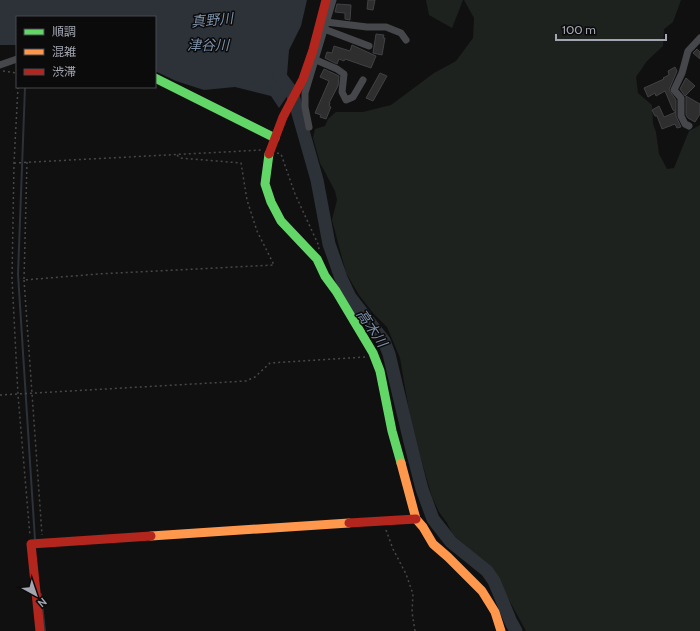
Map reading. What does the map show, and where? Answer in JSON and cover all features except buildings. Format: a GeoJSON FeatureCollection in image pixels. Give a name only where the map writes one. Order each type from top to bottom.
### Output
{"type":"FeatureCollection","features":[{"type":"Feature","properties":{"kind":"street"},"geometry":{"type":"LineString","coordinates":[[326,0],[313,50],[303,79],[283,117],[270,150],[265,184],[271,202],[281,221],[317,259],[325,276],[336,290],[373,353],[380,372],[392,431],[416,519],[433,544],[482,591],[495,612],[501,631]]}},
{"type":"Feature","properties":{"kind":"street"},"geometry":{"type":"LineString","coordinates":[[309,127],[305,107],[305,93],[333,0]]}},
{"type":"Feature","properties":{"kind":"street"},"geometry":{"type":"LineString","coordinates":[[325,26],[386,27],[401,33],[406,40]]}},
{"type":"Feature","properties":{"kind":"street"},"geometry":{"type":"LineString","coordinates":[[325,26],[369,46]]}},
{"type":"Feature","properties":{"kind":"street"},"geometry":{"type":"LineString","coordinates":[[689,126],[685,124],[681,116],[681,98],[674,90],[682,73],[688,51],[700,38]]}},
{"type":"Feature","properties":{"kind":"street"},"geometry":{"type":"LineString","coordinates":[[0,65],[16,59]]}},
{"type":"Feature","properties":{"kind":"street"},"geometry":{"type":"LineString","coordinates":[[316,60],[337,69],[344,74],[342,92],[346,100],[353,97],[363,80]]}},
{"type":"Feature","properties":{"kind":"street"},"geometry":{"type":"LineString","coordinates":[[156,78],[275,138]]}},
{"type":"Feature","properties":{"kind":"street"},"geometry":{"type":"LineString","coordinates":[[40,631],[36,544],[416,519]]}},
{"type":"Feature","properties":{"kind":"path"},"geometry":{"type":"LineString","coordinates":[[0,71],[16,72]]}},
{"type":"Feature","properties":{"kind":"path"},"geometry":{"type":"LineString","coordinates":[[18,88],[14,163],[12,278],[18,395],[36,544]]}},
{"type":"Feature","properties":{"kind":"path"},"geometry":{"type":"LineString","coordinates":[[14,163],[270,150],[281,154],[295,194],[318,244],[319,264]]}},
{"type":"Feature","properties":{"kind":"path"},"geometry":{"type":"LineString","coordinates":[[24,280],[98,274],[274,265],[257,232],[247,200],[241,163],[180,158],[176,154]]}},
{"type":"Feature","properties":{"kind":"path"},"geometry":{"type":"LineString","coordinates":[[26,162],[24,280],[31,394],[36,544]]}},
{"type":"Feature","properties":{"kind":"path"},"geometry":{"type":"LineString","coordinates":[[0,396],[246,381],[255,377],[270,363],[355,359],[366,357],[373,353]]}},
{"type":"Feature","properties":{"kind":"path"},"geometry":{"type":"LineString","coordinates":[[385,522],[393,549],[406,574],[412,594],[412,612],[415,631]]}},
{"type":"Feature","properties":{"kind":"shaded area"},"geometry":{"type":"Polygon","coordinates":[[[426,0],[463,0],[452,28],[429,15],[426,0]]]}},
{"type":"Feature","properties":{"kind":"shaded area"},"geometry":{"type":"Polygon","coordinates":[[[464,0],[681,0],[673,22],[664,29],[663,46],[647,61],[636,77],[638,93],[652,105],[653,124],[656,132],[659,154],[667,169],[674,168],[689,131],[700,125],[700,631],[526,631],[503,589],[487,564],[453,535],[439,512],[432,497],[412,428],[400,358],[387,327],[373,313],[359,295],[346,273],[332,220],[337,200],[335,191],[320,163],[313,138],[315,129],[325,126],[328,119],[336,112],[363,112],[391,105],[434,73],[456,61],[473,38],[474,18],[464,0]]]}},
{"type":"Feature","properties":{"kind":"water","name":"津谷川"},"geometry":{"type":"Polygon","coordinates":[[[0,0],[307,0],[301,26],[289,50],[287,75],[290,92],[279,108],[271,96],[235,87],[204,90],[176,81],[156,71],[156,16],[16,16],[16,45],[0,45],[0,0]]]}},
{"type":"Feature","properties":{"kind":"waterway","name":"高木川"},"geometry":{"type":"LineString","coordinates":[[279,75],[292,92],[317,180],[329,244],[341,278],[350,297],[384,341],[389,354],[422,489],[433,519],[451,542],[487,571],[494,581],[516,631]]}},
{"type":"Feature","properties":{"kind":"waterway"},"geometry":{"type":"LineString","coordinates":[[25,88],[18,274],[35,540]]}},
{"type":"Feature","properties":{"kind":"waterway"},"geometry":{"type":"LineString","coordinates":[[41,594],[45,631]]}},
{"type":"Feature","properties":{"kind":"traffic: fast"},"geometry":{"type":"LineString","coordinates":[[156,78],[275,138]]}},
{"type":"Feature","properties":{"kind":"traffic: fast"},"geometry":{"type":"LineString","coordinates":[[269,154],[265,184],[271,202],[281,221],[317,259],[325,276],[336,291],[373,353],[380,371],[392,431],[401,463]]}},
{"type":"Feature","properties":{"kind":"traffic: slow"},"geometry":{"type":"LineString","coordinates":[[401,463],[416,519],[423,527],[433,544],[482,591],[495,612],[501,631]]}},
{"type":"Feature","properties":{"kind":"traffic: slow"},"geometry":{"type":"LineString","coordinates":[[151,536],[349,523]]}},
{"type":"Feature","properties":{"kind":"traffic: jam"},"geometry":{"type":"LineString","coordinates":[[269,154],[283,117],[303,79],[313,50],[326,0]]}},
{"type":"Feature","properties":{"kind":"traffic: jam"},"geometry":{"type":"LineString","coordinates":[[349,523],[416,519]]}},
{"type":"Feature","properties":{"kind":"traffic: jam"},"geometry":{"type":"LineString","coordinates":[[40,631],[31,544],[151,536]]}},
{"type":"Feature","properties":{"kind":"water label","name":"真野川"},"geometry":{"type":"Point","coordinates":[212,20]}}]}
